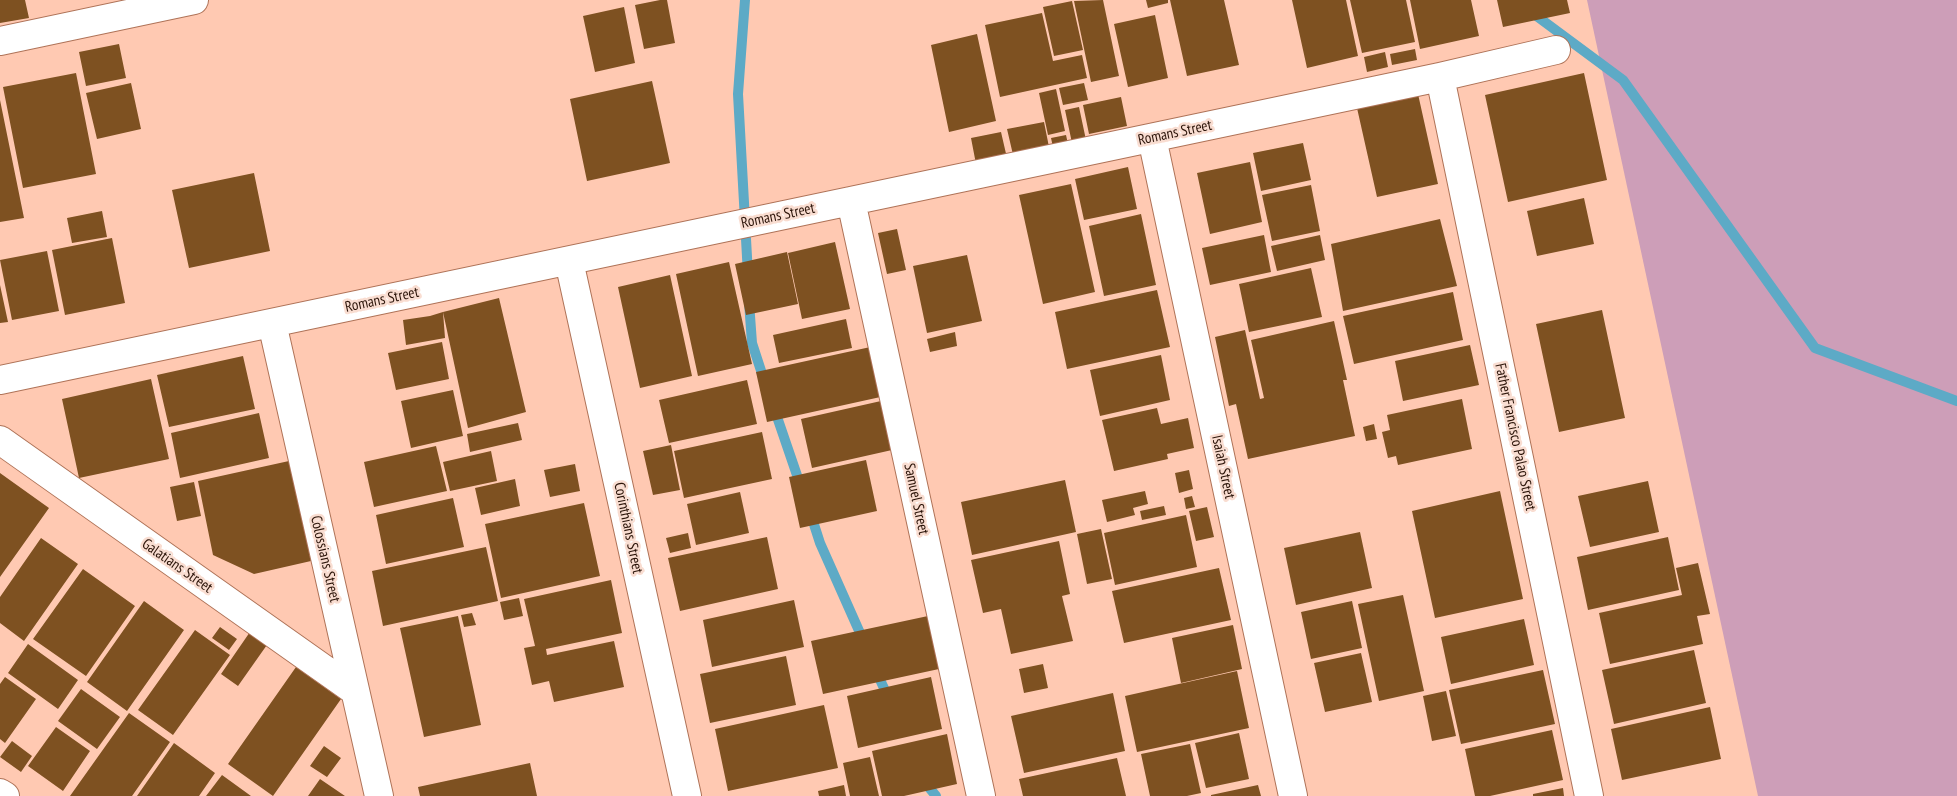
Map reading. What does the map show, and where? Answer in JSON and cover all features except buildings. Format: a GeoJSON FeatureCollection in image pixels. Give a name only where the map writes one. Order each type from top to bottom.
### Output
{"type":"FeatureCollection","features":[{"type":"Feature","properties":{"kind":"street"},"geometry":{"type":"LineString","coordinates":[[0,41],[194,0]]}},
{"type":"Feature","properties":{"kind":"street","name":"Romans Street"},"geometry":{"type":"LineString","coordinates":[[0,380],[1440,77],[1556,50]]}},
{"type":"Feature","properties":{"kind":"street","name":"Father Francisco Palao Street"},"geometry":{"type":"LineString","coordinates":[[1440,77],[1589,796]]}},
{"type":"Feature","properties":{"kind":"street","name":"Isaiah Street"},"geometry":{"type":"LineString","coordinates":[[1152,138],[1293,796]]}},
{"type":"Feature","properties":{"kind":"street","name":"Samuel Street"},"geometry":{"type":"LineString","coordinates":[[851,201],[981,796]]}},
{"type":"Feature","properties":{"kind":"street","name":"Corinthians Street"},"geometry":{"type":"LineString","coordinates":[[569,261],[687,796]]}},
{"type":"Feature","properties":{"kind":"street","name":"Colossians Street"},"geometry":{"type":"LineString","coordinates":[[272,323],[379,796]]}},
{"type":"Feature","properties":{"kind":"street","name":"Galatians Street"},"geometry":{"type":"LineString","coordinates":[[0,440],[355,691]]}},
{"type":"Feature","properties":{"kind":"street"},"geometry":{"type":"LineString","coordinates":[[0,793],[5,796]]}},
{"type":"Feature","properties":{"kind":"shaded area"},"geometry":{"type":"Polygon","coordinates":[[[1587,0],[1957,0],[1957,796],[1758,796],[1587,0]]]}},
{"type":"Feature","properties":{"kind":"waterway"},"geometry":{"type":"LineString","coordinates":[[745,0],[738,94],[748,275]]}},
{"type":"Feature","properties":{"kind":"waterway"},"geometry":{"type":"LineString","coordinates":[[1515,0],[1623,80],[1815,348],[1957,401]]}},
{"type":"Feature","properties":{"kind":"waterway"},"geometry":{"type":"LineString","coordinates":[[749,302],[752,343],[765,383]]}},
{"type":"Feature","properties":{"kind":"waterway"},"geometry":{"type":"LineString","coordinates":[[774,408],[801,487]]}},
{"type":"Feature","properties":{"kind":"waterway"},"geometry":{"type":"LineString","coordinates":[[810,512],[820,543],[864,642]]}},
{"type":"Feature","properties":{"kind":"waterway"},"geometry":{"type":"LineString","coordinates":[[875,669],[889,699]]}},
{"type":"Feature","properties":{"kind":"waterway"},"geometry":{"type":"LineString","coordinates":[[924,779],[936,796]]}}]}
